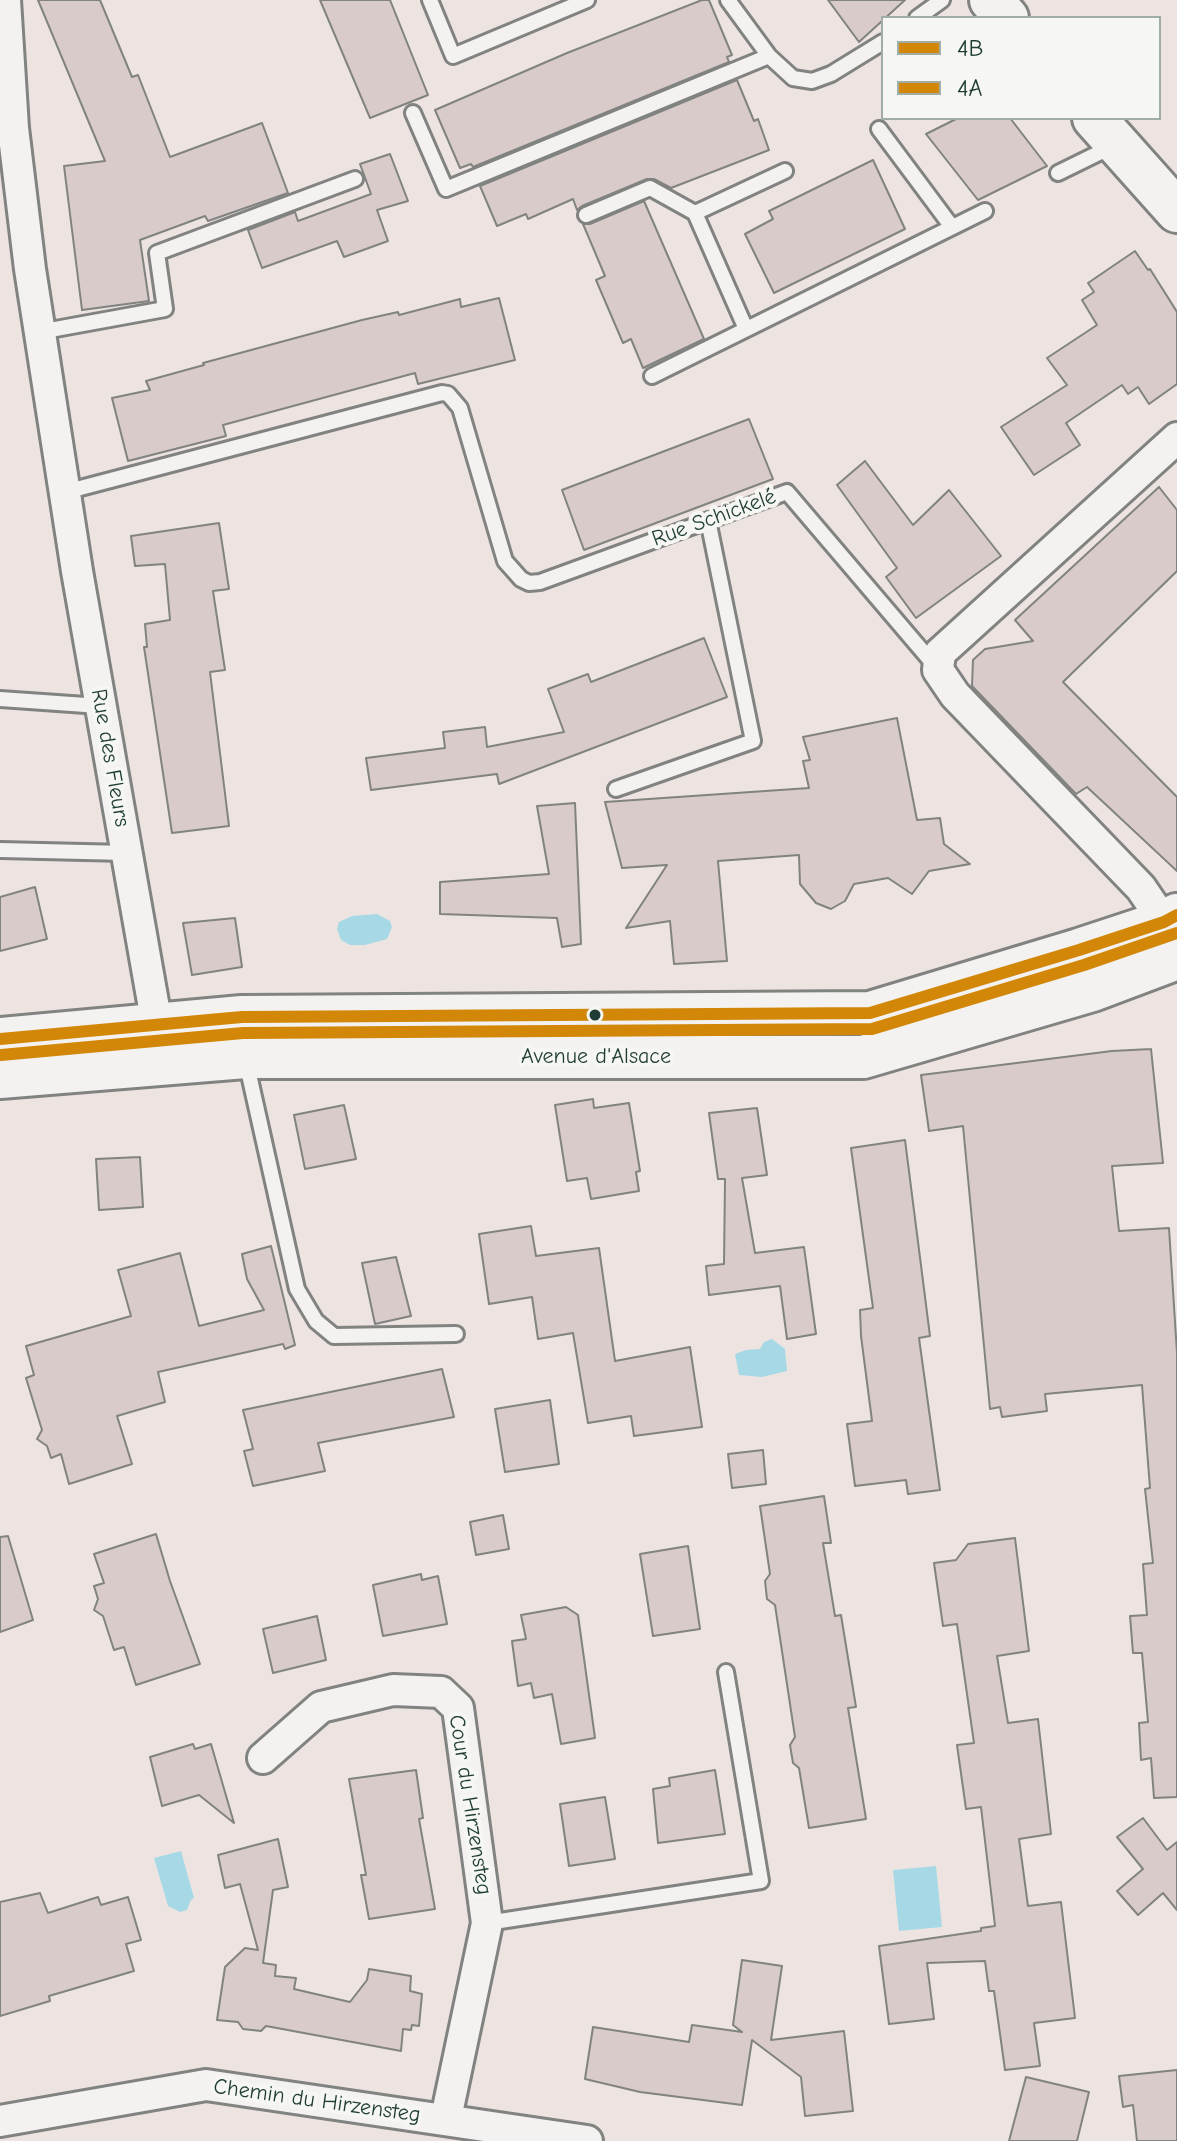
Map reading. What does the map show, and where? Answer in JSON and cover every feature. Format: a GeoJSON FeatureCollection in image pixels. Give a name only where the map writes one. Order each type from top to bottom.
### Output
{"type":"FeatureCollection","features":[{"type":"Feature","properties":{"kind":"main road"},"geometry":{"type":"LineString","coordinates":[[991,0],[1005,16]]}},
{"type":"Feature","properties":{"kind":"main road"},"geometry":{"type":"LineString","coordinates":[[1106,131],[1177,211]]}},
{"type":"Feature","properties":{"kind":"main road","name":"Avenue d'Alsace"},"geometry":{"type":"LineString","coordinates":[[0,1039],[242,1017],[870,1013],[1174,934]]}},
{"type":"Feature","properties":{"kind":"main road","name":"Avenue d'Alsace"},"geometry":{"type":"LineString","coordinates":[[0,1077],[245,1057],[863,1057],[1092,990],[1174,934]]}},
{"type":"Feature","properties":{"kind":"street","name":"Rue des Fleurs"},"geometry":{"type":"LineString","coordinates":[[5,0],[13,128],[39,332],[100,706],[157,1025]]}},
{"type":"Feature","properties":{"kind":"street"},"geometry":{"type":"LineString","coordinates":[[938,670],[940,653],[1177,438]]}},
{"type":"Feature","properties":{"kind":"street","name":"Rue Schickelé"},"geometry":{"type":"LineString","coordinates":[[938,670],[955,695],[1141,888],[1174,934]]}},
{"type":"Feature","properties":{"kind":"street","name":"Cour du Hirzensteg"},"geometry":{"type":"LineString","coordinates":[[263,1758],[321,1707],[393,1690],[441,1692],[458,1708],[487,1923],[446,2118]]}},
{"type":"Feature","properties":{"kind":"street","name":"Chemin du Hirzensteg"},"geometry":{"type":"LineString","coordinates":[[0,2121],[206,2085],[587,2141]]}},
{"type":"Feature","properties":{"kind":"lane"},"geometry":{"type":"LineString","coordinates":[[430,0],[453,56],[587,0]]}},
{"type":"Feature","properties":{"kind":"lane"},"geometry":{"type":"LineString","coordinates":[[728,0],[769,56],[793,78],[812,81],[831,74],[881,43]]}},
{"type":"Feature","properties":{"kind":"lane"},"geometry":{"type":"LineString","coordinates":[[920,16],[942,0]]}},
{"type":"Feature","properties":{"kind":"lane"},"geometry":{"type":"LineString","coordinates":[[413,113],[446,189],[769,56]]}},
{"type":"Feature","properties":{"kind":"lane"},"geometry":{"type":"LineString","coordinates":[[879,129],[952,227]]}},
{"type":"Feature","properties":{"kind":"lane"},"geometry":{"type":"LineString","coordinates":[[1058,173],[1106,131]]}},
{"type":"Feature","properties":{"kind":"lane"},"geometry":{"type":"LineString","coordinates":[[695,213],[785,171]]}},
{"type":"Feature","properties":{"kind":"lane"},"geometry":{"type":"LineString","coordinates":[[39,332],[165,309],[157,253],[355,179]]}},
{"type":"Feature","properties":{"kind":"lane"},"geometry":{"type":"LineString","coordinates":[[586,215],[650,188],[695,213],[746,329]]}},
{"type":"Feature","properties":{"kind":"lane"},"geometry":{"type":"LineString","coordinates":[[652,376],[985,211]]}},
{"type":"Feature","properties":{"kind":"lane","name":"Rue Schickelé"},"geometry":{"type":"LineString","coordinates":[[65,492],[442,393],[453,397],[460,408],[505,561],[514,574],[529,583],[540,582],[787,492],[938,670]]}},
{"type":"Feature","properties":{"kind":"lane"},"geometry":{"type":"LineString","coordinates":[[616,789],[753,741],[708,520]]}},
{"type":"Feature","properties":{"kind":"lane"},"geometry":{"type":"LineString","coordinates":[[0,699],[100,706]]}},
{"type":"Feature","properties":{"kind":"lane"},"geometry":{"type":"LineString","coordinates":[[0,850],[126,853]]}},
{"type":"Feature","properties":{"kind":"lane"},"geometry":{"type":"LineString","coordinates":[[245,1057],[297,1289],[316,1321],[334,1336],[456,1334]]}},
{"type":"Feature","properties":{"kind":"lane"},"geometry":{"type":"LineString","coordinates":[[487,1923],[761,1881],[726,1672]]}},
{"type":"Feature","properties":{"kind":"water"},"geometry":{"type":"Polygon","coordinates":[[[377,914],[390,921],[392,927],[387,939],[365,945],[350,945],[341,940],[337,929],[339,922],[352,916],[377,914]]]}},
{"type":"Feature","properties":{"kind":"water"},"geometry":{"type":"Polygon","coordinates":[[[772,1339],[785,1349],[787,1371],[762,1377],[739,1375],[735,1354],[760,1349],[764,1342],[772,1339]]]}},
{"type":"Feature","properties":{"kind":"water"},"geometry":{"type":"Polygon","coordinates":[[[181,1851],[194,1898],[187,1910],[180,1912],[168,1906],[154,1858],[181,1851]]]}},
{"type":"Feature","properties":{"kind":"water"},"geometry":{"type":"Polygon","coordinates":[[[936,1866],[942,1927],[899,1931],[893,1870],[936,1866]]]}},
{"type":"Feature","properties":{"kind":"building"},"geometry":{"type":"Polygon","coordinates":[[[38,0],[100,0],[132,77],[138,75],[170,157],[262,123],[288,193],[208,221],[205,216],[140,240],[149,301],[82,310],[64,166],[105,161],[38,0]]]}},
{"type":"Feature","properties":{"kind":"building"},"geometry":{"type":"Polygon","coordinates":[[[320,0],[390,0],[428,95],[370,118],[320,0]]]}},
{"type":"Feature","properties":{"kind":"building"},"geometry":{"type":"Polygon","coordinates":[[[702,0],[709,0],[732,55],[727,57],[729,62],[473,167],[471,164],[460,168],[435,110],[567,53],[702,0]]]}},
{"type":"Feature","properties":{"kind":"building"},"geometry":{"type":"Polygon","coordinates":[[[828,0],[905,0],[887,16],[881,16],[881,22],[859,42],[828,0]]]}},
{"type":"Feature","properties":{"kind":"building"},"geometry":{"type":"Polygon","coordinates":[[[737,80],[754,121],[758,119],[769,150],[671,188],[654,179],[647,179],[577,210],[573,199],[528,219],[526,214],[497,226],[480,186],[737,80]]]}},
{"type":"Feature","properties":{"kind":"building"},"geometry":{"type":"Polygon","coordinates":[[[954,120],[1012,120],[1047,166],[978,200],[926,134],[954,120]]]}},
{"type":"Feature","properties":{"kind":"building"},"geometry":{"type":"Polygon","coordinates":[[[390,154],[408,201],[377,210],[388,241],[344,257],[337,241],[262,268],[248,230],[295,212],[298,221],[371,194],[360,164],[390,154]]]}},
{"type":"Feature","properties":{"kind":"building"},"geometry":{"type":"Polygon","coordinates":[[[873,160],[905,229],[774,293],[745,234],[773,219],[769,211],[873,160]]]}},
{"type":"Feature","properties":{"kind":"building"},"geometry":{"type":"Polygon","coordinates":[[[644,201],[704,339],[643,368],[631,339],[623,343],[596,280],[605,276],[583,224],[590,224],[644,201]]]}},
{"type":"Feature","properties":{"kind":"building"},"geometry":{"type":"Polygon","coordinates":[[[1135,251],[1177,312],[1177,384],[1149,404],[1138,387],[1128,394],[1122,385],[1066,423],[1080,445],[1034,475],[1001,427],[1067,385],[1047,358],[1097,325],[1082,300],[1094,292],[1088,283],[1135,251]]]}},
{"type":"Feature","properties":{"kind":"building"},"geometry":{"type":"Polygon","coordinates":[[[499,298],[515,360],[418,384],[415,373],[223,425],[226,436],[128,461],[112,398],[150,390],[146,381],[362,320],[398,312],[399,315],[460,299],[461,307],[499,298]]]}},
{"type":"Feature","properties":{"kind":"building"},"geometry":{"type":"Polygon","coordinates":[[[749,419],[773,479],[584,550],[562,490],[749,419]]]}},
{"type":"Feature","properties":{"kind":"building"},"geometry":{"type":"Polygon","coordinates":[[[865,461],[913,525],[949,490],[1001,556],[916,618],[886,577],[897,568],[837,485],[865,461]]]}},
{"type":"Feature","properties":{"kind":"building"},"geometry":{"type":"Polygon","coordinates":[[[1159,487],[1177,510],[1177,571],[1063,682],[1177,797],[1177,871],[1087,787],[1076,794],[972,686],[973,660],[985,649],[1033,641],[1015,620],[1159,487]]]}},
{"type":"Feature","properties":{"kind":"building"},"geometry":{"type":"Polygon","coordinates":[[[219,523],[229,589],[213,591],[225,670],[210,672],[229,826],[172,833],[144,647],[147,647],[145,624],[170,620],[165,564],[135,566],[131,536],[219,523]]]}},
{"type":"Feature","properties":{"kind":"building"},"geometry":{"type":"Polygon","coordinates":[[[704,638],[727,697],[499,784],[497,774],[371,790],[366,758],[445,748],[443,732],[485,727],[487,747],[564,732],[548,689],[588,674],[591,682],[704,638]]]}},
{"type":"Feature","properties":{"kind":"building"},"geometry":{"type":"Polygon","coordinates":[[[897,718],[917,820],[940,818],[944,844],[970,864],[929,871],[912,894],[888,878],[854,884],[845,901],[831,909],[816,903],[800,884],[799,855],[718,861],[727,961],[674,964],[670,921],[626,928],[667,865],[622,868],[605,802],[809,788],[803,761],[810,760],[803,737],[897,718]]]}},
{"type":"Feature","properties":{"kind":"building"},"geometry":{"type":"Polygon","coordinates":[[[575,803],[581,944],[562,947],[557,918],[440,914],[440,882],[549,874],[537,806],[575,803]]]}},
{"type":"Feature","properties":{"kind":"building"},"geometry":{"type":"Polygon","coordinates":[[[35,887],[47,939],[0,951],[0,897],[35,887]]]}},
{"type":"Feature","properties":{"kind":"building"},"geometry":{"type":"Polygon","coordinates":[[[235,918],[242,967],[192,975],[183,923],[235,918]]]}},
{"type":"Feature","properties":{"kind":"building"},"geometry":{"type":"Polygon","coordinates":[[[1151,1049],[1163,1163],[1112,1166],[1119,1231],[1169,1228],[1177,1353],[1177,1797],[1154,1798],[1151,1758],[1141,1760],[1139,1723],[1148,1722],[1142,1653],[1133,1653],[1130,1616],[1147,1615],[1143,1564],[1153,1563],[1145,1489],[1150,1488],[1142,1385],[1045,1394],[1047,1411],[1002,1417],[1000,1407],[990,1409],[963,1126],[929,1131],[921,1075],[1151,1049]]]}},
{"type":"Feature","properties":{"kind":"building"},"geometry":{"type":"Polygon","coordinates":[[[593,1099],[594,1108],[629,1103],[640,1171],[636,1172],[639,1191],[591,1199],[587,1178],[567,1181],[555,1105],[593,1099]]]}},
{"type":"Feature","properties":{"kind":"building"},"geometry":{"type":"Polygon","coordinates":[[[344,1105],[356,1159],[305,1169],[294,1115],[344,1105]]]}},
{"type":"Feature","properties":{"kind":"building"},"geometry":{"type":"Polygon","coordinates":[[[757,1108],[767,1175],[742,1178],[755,1253],[804,1247],[816,1334],[787,1339],[780,1286],[709,1295],[706,1266],[724,1264],[725,1179],[718,1179],[709,1113],[757,1108]]]}},
{"type":"Feature","properties":{"kind":"building"},"geometry":{"type":"Polygon","coordinates":[[[905,1140],[930,1336],[919,1338],[940,1490],[908,1494],[906,1480],[855,1486],[847,1424],[872,1421],[860,1310],[873,1308],[851,1148],[905,1140]]]}},
{"type":"Feature","properties":{"kind":"building"},"geometry":{"type":"Polygon","coordinates":[[[140,1157],[143,1207],[99,1210],[96,1159],[140,1157]]]}},
{"type":"Feature","properties":{"kind":"building"},"geometry":{"type":"Polygon","coordinates":[[[531,1226],[536,1256],[599,1248],[615,1361],[690,1347],[702,1427],[634,1436],[631,1416],[588,1423],[573,1333],[538,1339],[532,1297],[489,1304],[479,1234],[531,1226]]]}},
{"type":"Feature","properties":{"kind":"building"},"geometry":{"type":"Polygon","coordinates":[[[271,1246],[295,1345],[285,1349],[283,1344],[158,1372],[165,1402],[117,1416],[132,1464],[69,1484],[61,1454],[51,1458],[47,1446],[37,1439],[42,1430],[26,1378],[34,1375],[26,1346],[131,1316],[118,1270],[180,1253],[199,1326],[264,1310],[247,1279],[242,1254],[271,1246]]]}},
{"type":"Feature","properties":{"kind":"building"},"geometry":{"type":"Polygon","coordinates":[[[396,1257],[411,1316],[375,1324],[362,1263],[396,1257]]]}},
{"type":"Feature","properties":{"kind":"building"},"geometry":{"type":"Polygon","coordinates":[[[442,1369],[454,1417],[318,1443],[325,1471],[253,1486],[244,1451],[253,1449],[243,1410],[442,1369]]]}},
{"type":"Feature","properties":{"kind":"building"},"geometry":{"type":"Polygon","coordinates":[[[550,1400],[559,1464],[505,1472],[495,1409],[550,1400]]]}},
{"type":"Feature","properties":{"kind":"building"},"geometry":{"type":"Polygon","coordinates":[[[763,1450],[766,1484],[732,1488],[728,1454],[763,1450]]]}},
{"type":"Feature","properties":{"kind":"building"},"geometry":{"type":"Polygon","coordinates":[[[824,1496],[831,1543],[823,1543],[835,1616],[841,1615],[856,1707],[848,1708],[866,1819],[809,1828],[799,1768],[793,1763],[790,1745],[795,1737],[775,1605],[767,1599],[765,1581],[770,1574],[760,1506],[824,1496]]]}},
{"type":"Feature","properties":{"kind":"building"},"geometry":{"type":"Polygon","coordinates":[[[503,1515],[509,1549],[476,1555],[470,1522],[503,1515]]]}},
{"type":"Feature","properties":{"kind":"building"},"geometry":{"type":"Polygon","coordinates":[[[156,1534],[200,1664],[136,1685],[124,1647],[114,1650],[103,1616],[94,1610],[98,1599],[94,1586],[104,1583],[94,1554],[156,1534]]]}},
{"type":"Feature","properties":{"kind":"building"},"geometry":{"type":"Polygon","coordinates":[[[8,1536],[33,1620],[0,1632],[0,1537],[8,1536]]]}},
{"type":"Feature","properties":{"kind":"building"},"geometry":{"type":"Polygon","coordinates":[[[1015,1538],[1029,1651],[997,1656],[1008,1723],[1038,1719],[1051,1834],[1019,1839],[1028,1906],[1061,1902],[1075,2018],[1034,2023],[1040,2066],[1005,2070],[994,1991],[989,1991],[985,1961],[927,1963],[934,2019],[889,2024],[879,1946],[981,1931],[981,1928],[995,1926],[981,1807],[966,1809],[957,1745],[974,1743],[957,1624],[943,1626],[934,1563],[956,1560],[968,1544],[1015,1538]]]}},
{"type":"Feature","properties":{"kind":"building"},"geometry":{"type":"Polygon","coordinates":[[[688,1546],[700,1629],[653,1636],[640,1554],[688,1546]]]}},
{"type":"Feature","properties":{"kind":"building"},"geometry":{"type":"Polygon","coordinates":[[[421,1574],[422,1580],[438,1576],[447,1624],[383,1636],[373,1585],[421,1574]]]}},
{"type":"Feature","properties":{"kind":"building"},"geometry":{"type":"Polygon","coordinates":[[[566,1607],[578,1615],[595,1738],[561,1744],[552,1694],[534,1698],[531,1683],[518,1686],[512,1641],[526,1639],[521,1615],[566,1607]]]}},
{"type":"Feature","properties":{"kind":"building"},"geometry":{"type":"Polygon","coordinates":[[[317,1616],[326,1660],[273,1673],[263,1629],[317,1616]]]}},
{"type":"Feature","properties":{"kind":"building"},"geometry":{"type":"Polygon","coordinates":[[[193,1744],[195,1749],[211,1744],[234,1823],[199,1795],[162,1806],[150,1757],[193,1744]]]}},
{"type":"Feature","properties":{"kind":"building"},"geometry":{"type":"Polygon","coordinates":[[[416,1770],[423,1818],[419,1819],[435,1909],[369,1919],[361,1875],[366,1875],[349,1779],[416,1770]]]}},
{"type":"Feature","properties":{"kind":"building"},"geometry":{"type":"Polygon","coordinates":[[[715,1770],[725,1834],[658,1843],[653,1789],[670,1786],[669,1778],[715,1770]]]}},
{"type":"Feature","properties":{"kind":"building"},"geometry":{"type":"Polygon","coordinates":[[[605,1797],[615,1859],[569,1866],[560,1804],[605,1797]]]}},
{"type":"Feature","properties":{"kind":"building"},"geometry":{"type":"Polygon","coordinates":[[[1143,1818],[1167,1850],[1177,1842],[1177,1910],[1163,1893],[1138,1915],[1117,1891],[1143,1869],[1117,1837],[1143,1818]]]}},
{"type":"Feature","properties":{"kind":"building"},"geometry":{"type":"Polygon","coordinates":[[[278,1839],[288,1887],[273,1890],[263,1963],[276,1965],[275,1976],[296,1978],[294,1989],[350,2002],[367,1980],[369,1969],[411,1976],[410,1991],[422,1994],[419,2026],[412,2025],[411,2030],[403,2029],[401,2051],[266,2026],[261,2031],[243,2029],[238,2022],[217,2020],[225,1967],[245,1948],[258,1950],[240,1884],[225,1888],[218,1855],[278,1839]]]}},
{"type":"Feature","properties":{"kind":"building"},"geometry":{"type":"Polygon","coordinates":[[[40,1893],[48,1913],[98,1897],[101,1905],[128,1897],[141,1940],[126,1944],[134,1971],[49,1996],[50,2001],[0,2016],[0,1902],[40,1893]]]}},
{"type":"Feature","properties":{"kind":"building"},"geometry":{"type":"Polygon","coordinates":[[[742,1960],[782,1966],[771,2040],[844,2031],[853,2111],[805,2116],[801,2077],[752,2040],[742,2105],[640,2092],[585,2079],[593,2027],[689,2042],[692,2025],[742,2032],[733,2025],[742,1960]]]}},
{"type":"Feature","properties":{"kind":"building"},"geometry":{"type":"Polygon","coordinates":[[[1177,2070],[1177,2141],[1137,2141],[1133,2105],[1123,2107],[1119,2076],[1177,2070]]]}},
{"type":"Feature","properties":{"kind":"building"},"geometry":{"type":"Polygon","coordinates":[[[1026,2077],[1089,2092],[1077,2141],[1009,2141],[1026,2077]]]}},
{"type":"Feature","properties":{"kind":"transit line","name":"4B"},"geometry":{"type":"LineString","coordinates":[[0,1039],[242,1017],[870,1013],[1079,950],[1177,915]]}},
{"type":"Feature","properties":{"kind":"transit line","name":"4A"},"geometry":{"type":"LineString","coordinates":[[1,1055],[243,1033],[872,1029],[1084,965],[1177,933]]}}]}
